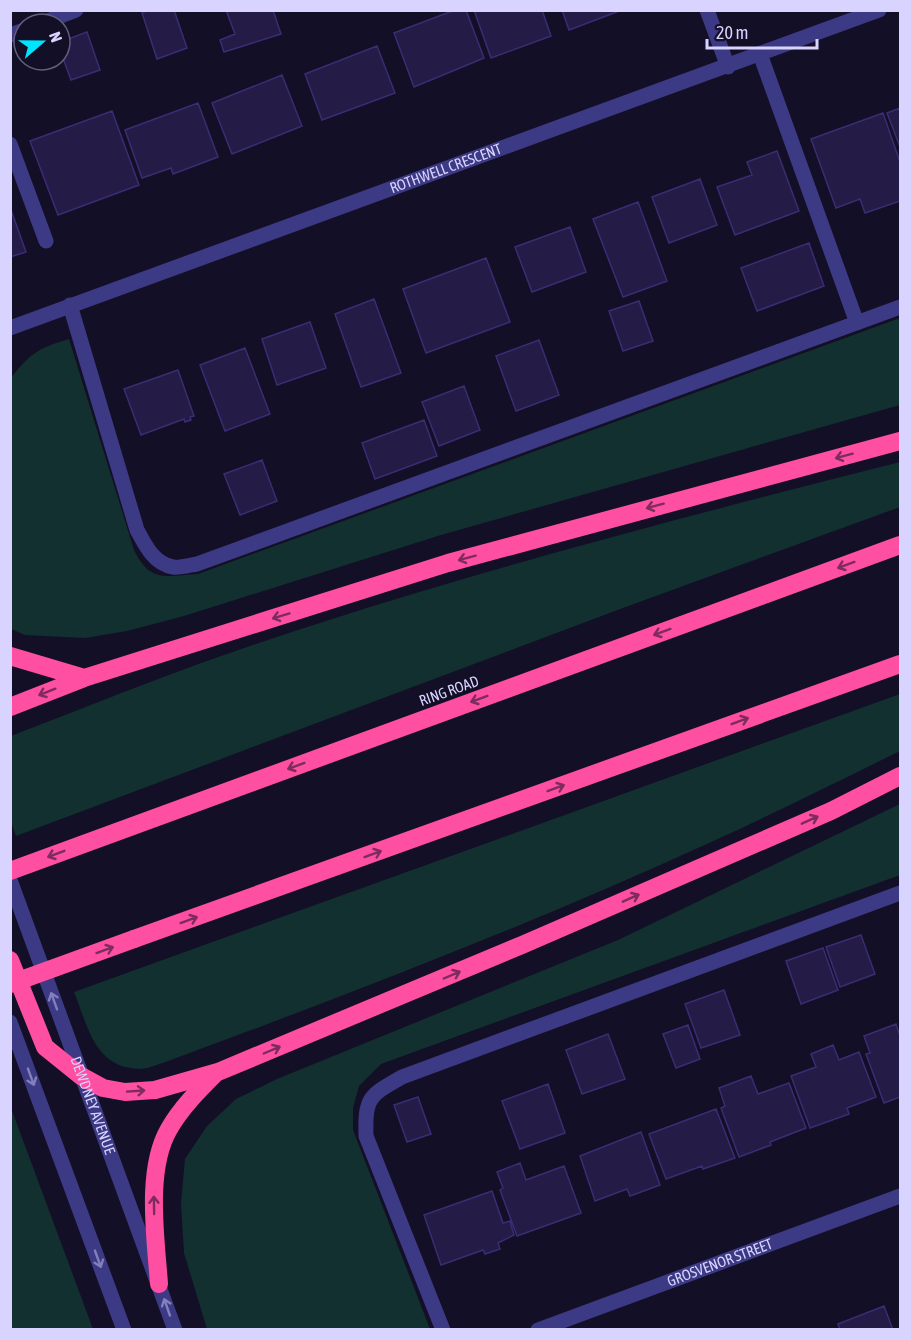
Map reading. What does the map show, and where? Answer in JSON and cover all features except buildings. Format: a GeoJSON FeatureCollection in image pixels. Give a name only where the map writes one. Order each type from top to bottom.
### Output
{"type":"FeatureCollection","features":[{"type":"Feature","properties":{"kind":"highway"},"geometry":{"type":"LineString","coordinates":[[10,707],[84,678],[448,563],[900,441]]}},
{"type":"Feature","properties":{"kind":"highway","name":"RING ROAD"},"geometry":{"type":"LineString","coordinates":[[10,871],[900,545]]}},
{"type":"Feature","properties":{"kind":"highway"},"geometry":{"type":"LineString","coordinates":[[10,656],[84,678]]}},
{"type":"Feature","properties":{"kind":"highway"},"geometry":{"type":"LineString","coordinates":[[10,984],[900,664]]}},
{"type":"Feature","properties":{"kind":"highway"},"geometry":{"type":"LineString","coordinates":[[10,960],[45,1047],[81,1076],[103,1088],[125,1092],[155,1090],[218,1072],[554,931],[831,811],[900,776]]}},
{"type":"Feature","properties":{"kind":"highway"},"geometry":{"type":"LineString","coordinates":[[159,1284],[153,1205],[155,1169],[167,1132],[186,1104],[218,1072]]}},
{"type":"Feature","properties":{"kind":"street"},"geometry":{"type":"LineString","coordinates":[[707,10],[728,67]]}},
{"type":"Feature","properties":{"kind":"street","name":"ROTHWELL CRESCENT"},"geometry":{"type":"LineString","coordinates":[[10,328],[879,10]]}},
{"type":"Feature","properties":{"kind":"street"},"geometry":{"type":"LineString","coordinates":[[760,54],[857,323]]}},
{"type":"Feature","properties":{"kind":"street"},"geometry":{"type":"LineString","coordinates":[[10,144],[46,241]]}},
{"type":"Feature","properties":{"kind":"street"},"geometry":{"type":"LineString","coordinates":[[70,305],[137,530],[146,547],[159,561],[173,567],[197,564],[900,307]]}},
{"type":"Feature","properties":{"kind":"street","name":"DEWDNEY AVENUE"},"geometry":{"type":"LineString","coordinates":[[10,880],[175,1329]]}},
{"type":"Feature","properties":{"kind":"street"},"geometry":{"type":"LineString","coordinates":[[443,1329],[366,1136],[365,1111],[373,1094],[402,1077],[900,893]]}},
{"type":"Feature","properties":{"kind":"street"},"geometry":{"type":"LineString","coordinates":[[10,1022],[124,1329]]}},
{"type":"Feature","properties":{"kind":"street","name":"GROSVENOR STREET"},"geometry":{"type":"LineString","coordinates":[[538,1329],[900,1196]]}},
{"type":"Feature","properties":{"kind":"green space"},"geometry":{"type":"Polygon","coordinates":[[[900,318],[900,405],[441,535],[184,616],[127,631],[85,638],[25,635],[11,629],[11,378],[36,352],[59,342],[69,339],[134,550],[140,561],[153,573],[176,576],[198,574],[900,318]]]}},
{"type":"Feature","properties":{"kind":"green space"},"geometry":{"type":"Polygon","coordinates":[[[900,462],[900,507],[623,608],[16,836],[11,822],[11,736],[221,656],[389,601],[558,552],[900,462]]]}},
{"type":"Feature","properties":{"kind":"green space"},"geometry":{"type":"Polygon","coordinates":[[[900,694],[900,751],[709,843],[506,931],[301,1011],[146,1068],[125,1067],[112,1061],[95,1043],[89,1031],[74,992],[900,694]]]}},
{"type":"Feature","properties":{"kind":"green space"},"geometry":{"type":"Polygon","coordinates":[[[900,804],[900,875],[381,1064],[359,1086],[353,1108],[353,1130],[430,1329],[207,1329],[184,1253],[181,1203],[185,1159],[207,1126],[236,1099],[277,1079],[618,940],[900,804]]]}},
{"type":"Feature","properties":{"kind":"green space"},"geometry":{"type":"Polygon","coordinates":[[[11,1108],[93,1329],[11,1329],[11,1108]]]}}]}
